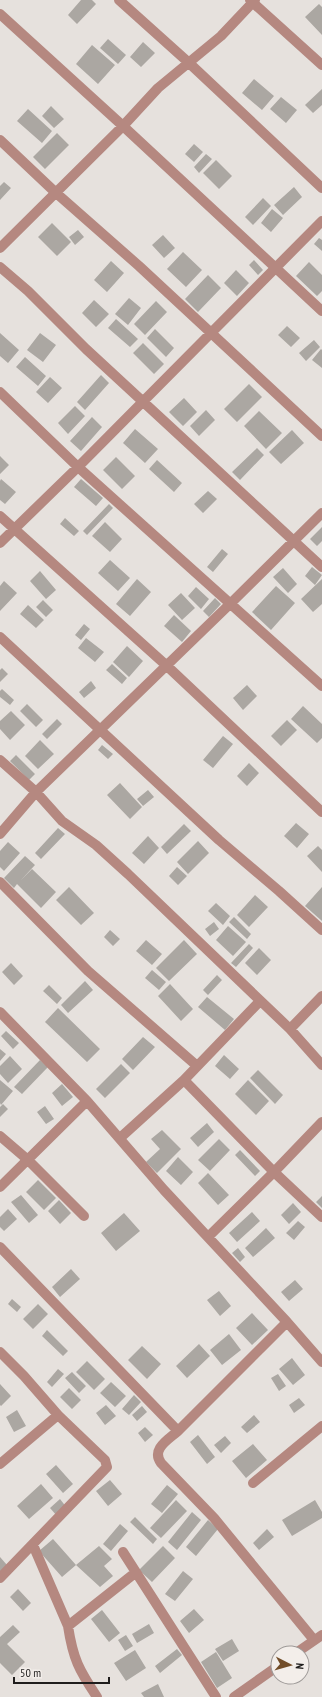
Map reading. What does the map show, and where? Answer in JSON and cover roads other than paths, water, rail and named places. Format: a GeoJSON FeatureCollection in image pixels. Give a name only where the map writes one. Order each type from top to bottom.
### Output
{"type":"FeatureCollection","features":[{"type":"Feature","properties":{"kind":"street"},"geometry":{"type":"LineString","coordinates":[[119,0],[188,62],[322,188]]}},
{"type":"Feature","properties":{"kind":"street"},"geometry":{"type":"LineString","coordinates":[[0,248],[123,126],[158,88],[221,36],[253,1],[322,65]]}},
{"type":"Feature","properties":{"kind":"street"},"geometry":{"type":"LineString","coordinates":[[0,14],[322,311]]}},
{"type":"Feature","properties":{"kind":"street"},"geometry":{"type":"LineString","coordinates":[[0,140],[55,192],[140,266],[322,436]]}},
{"type":"Feature","properties":{"kind":"street"},"geometry":{"type":"LineString","coordinates":[[0,543],[78,467],[210,332],[322,221]]}},
{"type":"Feature","properties":{"kind":"street"},"geometry":{"type":"LineString","coordinates":[[0,267],[28,290],[86,349],[143,400],[322,567]]}},
{"type":"Feature","properties":{"kind":"street"},"geometry":{"type":"LineString","coordinates":[[0,392],[78,467],[322,686]]}},
{"type":"Feature","properties":{"kind":"street"},"geometry":{"type":"LineString","coordinates":[[0,834],[36,792],[167,666],[322,513]]}},
{"type":"Feature","properties":{"kind":"street"},"geometry":{"type":"LineString","coordinates":[[0,516],[167,666],[322,812]]}},
{"type":"Feature","properties":{"kind":"street"},"geometry":{"type":"LineString","coordinates":[[0,637],[219,840],[322,930]]}},
{"type":"Feature","properties":{"kind":"street"},"geometry":{"type":"LineString","coordinates":[[0,760],[36,792],[62,821],[96,845],[128,874],[290,1029],[322,1065]]}},
{"type":"Feature","properties":{"kind":"street"},"geometry":{"type":"LineString","coordinates":[[0,882],[88,971],[196,1065]]}},
{"type":"Feature","properties":{"kind":"street"},"geometry":{"type":"LineString","coordinates":[[290,1029],[322,996]]}},
{"type":"Feature","properties":{"kind":"street"},"geometry":{"type":"LineString","coordinates":[[120,1138],[184,1080],[196,1065],[260,1001]]}},
{"type":"Feature","properties":{"kind":"street"},"geometry":{"type":"LineString","coordinates":[[0,1012],[87,1101],[322,1362]]}},
{"type":"Feature","properties":{"kind":"street"},"geometry":{"type":"LineString","coordinates":[[184,1080],[274,1172],[322,1217]]}},
{"type":"Feature","properties":{"kind":"street"},"geometry":{"type":"LineString","coordinates":[[0,1187],[87,1101]]}},
{"type":"Feature","properties":{"kind":"street"},"geometry":{"type":"LineString","coordinates":[[208,1237],[322,1122]]}},
{"type":"Feature","properties":{"kind":"street"},"geometry":{"type":"LineString","coordinates":[[0,1136],[28,1160],[84,1216]]}},
{"type":"Feature","properties":{"kind":"street"},"geometry":{"type":"LineString","coordinates":[[0,1247],[178,1431]]}},
{"type":"Feature","properties":{"kind":"street"},"geometry":{"type":"LineString","coordinates":[[287,1322],[178,1431],[160,1447],[157,1453],[158,1458],[214,1518],[318,1638],[308,1645]]}},
{"type":"Feature","properties":{"kind":"street"},"geometry":{"type":"LineString","coordinates":[[0,1352],[24,1376],[58,1416],[106,1460],[107,1467],[0,1578]]}},
{"type":"Feature","properties":{"kind":"street"},"geometry":{"type":"LineString","coordinates":[[0,1464],[58,1416]]}},
{"type":"Feature","properties":{"kind":"street"},"geometry":{"type":"LineString","coordinates":[[253,1483],[322,1426]]}},
{"type":"Feature","properties":{"kind":"street"},"geometry":{"type":"LineString","coordinates":[[33,1545],[68,1626],[71,1648],[77,1664],[97,1697]]}},
{"type":"Feature","properties":{"kind":"street"},"geometry":{"type":"LineString","coordinates":[[122,1552],[216,1697]]}},
{"type":"Feature","properties":{"kind":"street"},"geometry":{"type":"LineString","coordinates":[[68,1626],[135,1573]]}},
{"type":"Feature","properties":{"kind":"street"},"geometry":{"type":"LineString","coordinates":[[234,1697],[270,1672]]}}]}
